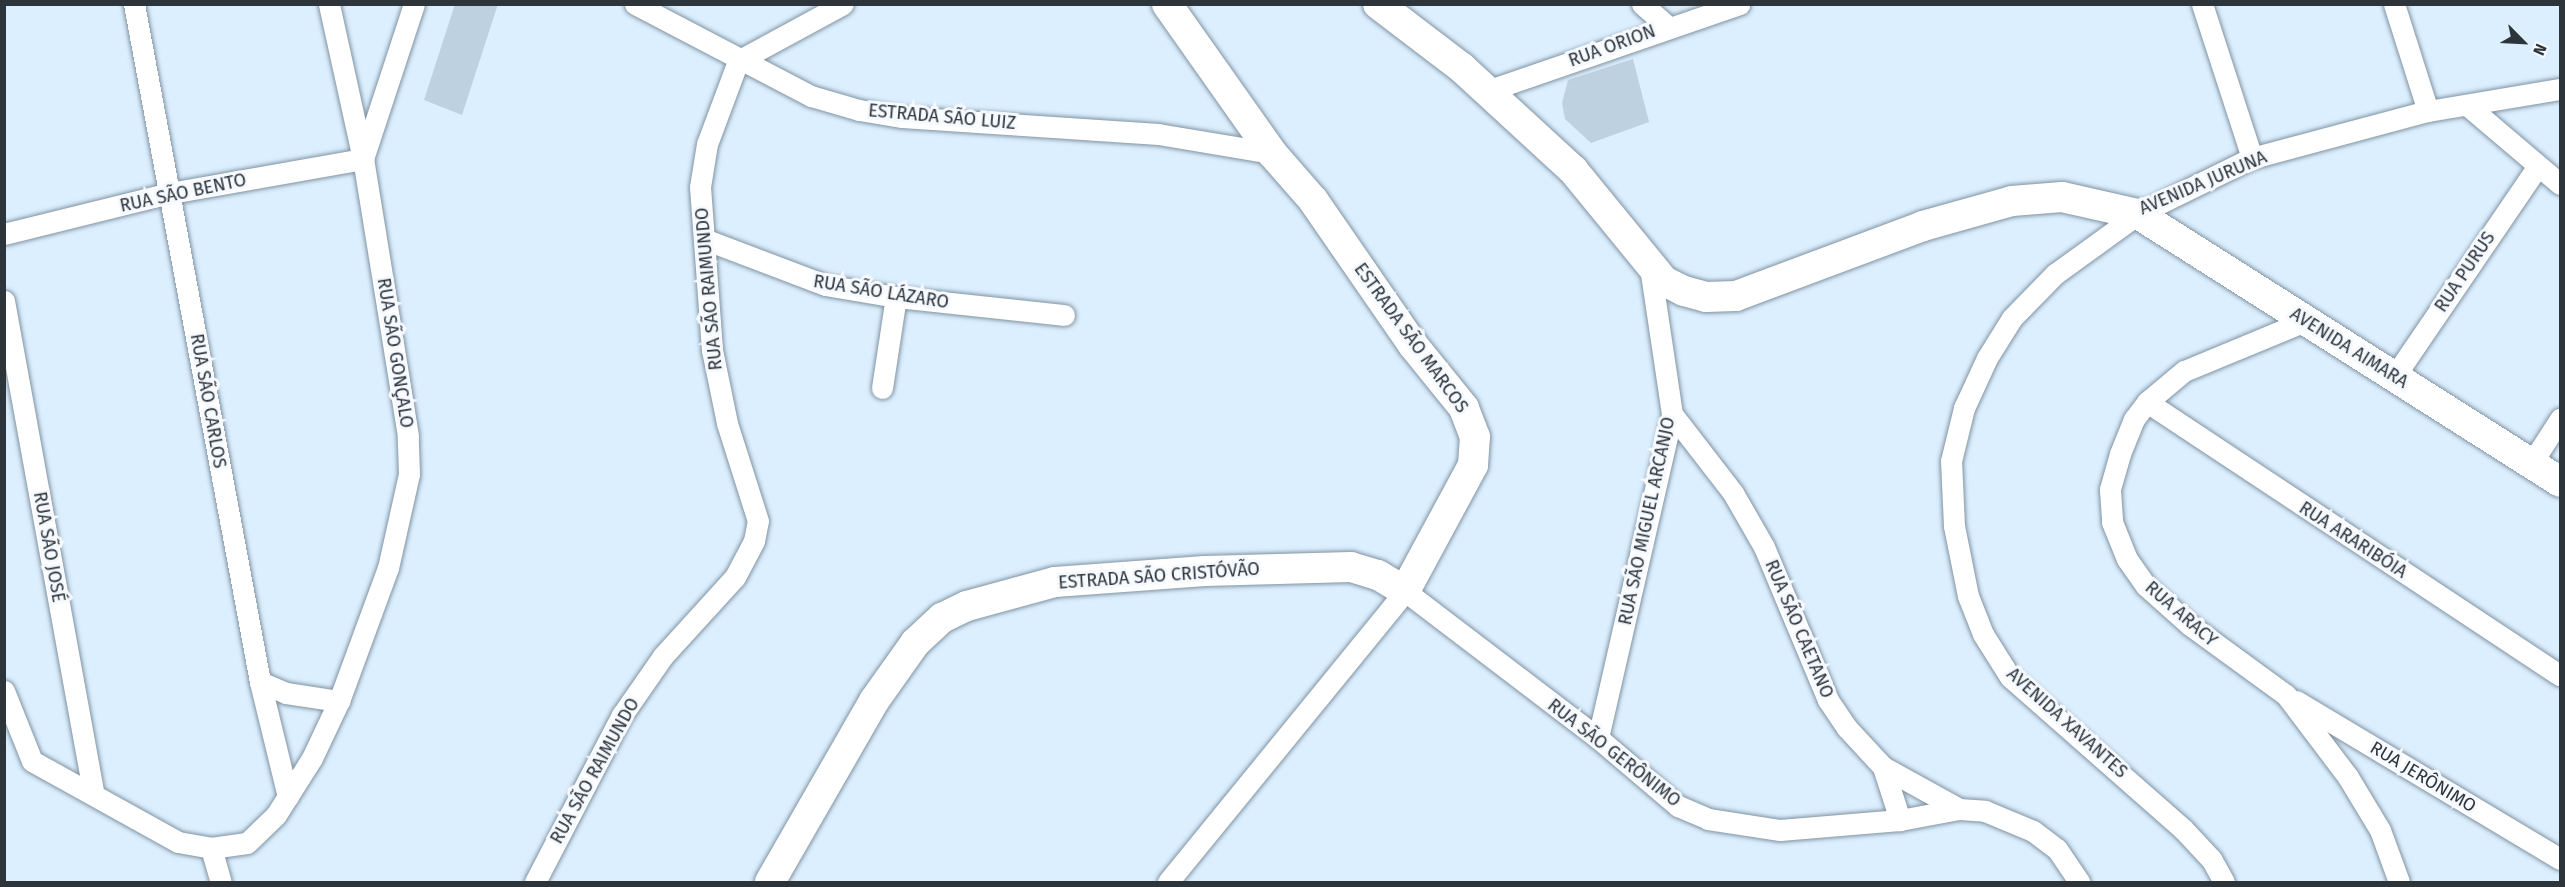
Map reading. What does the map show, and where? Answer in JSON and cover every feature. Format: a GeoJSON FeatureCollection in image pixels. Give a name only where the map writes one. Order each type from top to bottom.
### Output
{"type":"FeatureCollection","features":[{"type":"Feature","properties":{"kind":"street","name":"RUA SÃO CARLOS"},"geometry":{"type":"LineString","coordinates":[[134,4],[260,682],[288,797]]}},
{"type":"Feature","properties":{"kind":"street"},"geometry":{"type":"LineString","coordinates":[[329,4],[363,159]]}},
{"type":"Feature","properties":{"kind":"street","name":"RUA SÃO GONÇALO"},"geometry":{"type":"LineString","coordinates":[[4,691],[32,761],[56,778],[93,793],[178,842],[211,848],[247,843],[276,815],[312,758],[339,701],[388,568],[409,474],[408,436],[363,159],[414,4]]}},
{"type":"Feature","properties":{"kind":"street","name":"ESTRADA SÃO LUIZ"},"geometry":{"type":"LineString","coordinates":[[635,4],[738,61],[812,96],[859,110],[902,117],[1158,135],[1272,153]]}},
{"type":"Feature","properties":{"kind":"street"},"geometry":{"type":"LineString","coordinates":[[738,61],[843,4]]}},
{"type":"Feature","properties":{"kind":"street","name":"ESTRADA SÃO MARCOS"},"geometry":{"type":"LineString","coordinates":[[1167,4],[1272,153],[1313,200],[1413,345],[1464,408],[1474,436],[1473,465],[1405,591],[1168,882]]}},
{"type":"Feature","properties":{"kind":"street"},"geometry":{"type":"LineString","coordinates":[[1378,4],[1486,91],[1573,170],[1650,266]]}},
{"type":"Feature","properties":{"kind":"street"},"geometry":{"type":"LineString","coordinates":[[1642,4],[1667,26]]}},
{"type":"Feature","properties":{"kind":"street","name":"RUA ORION"},"geometry":{"type":"LineString","coordinates":[[1486,91],[1667,26],[1738,4]]}},
{"type":"Feature","properties":{"kind":"street"},"geometry":{"type":"LineString","coordinates":[[2202,4],[2252,158]]}},
{"type":"Feature","properties":{"kind":"street"},"geometry":{"type":"LineString","coordinates":[[2394,4],[2428,111]]}},
{"type":"Feature","properties":{"kind":"street","name":"RUA SÃO RAIMUNDO"},"geometry":{"type":"LineString","coordinates":[[535,882],[622,715],[663,656],[735,577],[754,541],[758,521],[727,423],[712,350],[700,187],[707,144],[738,61]]}},
{"type":"Feature","properties":{"kind":"street","name":"AVENIDA JURUNA"},"geometry":{"type":"LineString","coordinates":[[1650,266],[1664,282],[1684,291],[1706,297],[1737,296],[1923,226],[2012,201],[2062,197],[2138,214],[2252,158],[2428,111],[2560,89]]}},
{"type":"Feature","properties":{"kind":"street"},"geometry":{"type":"LineString","coordinates":[[2467,105],[2537,167],[2560,184]]}},
{"type":"Feature","properties":{"kind":"street","name":"RUA SÃO BENTO"},"geometry":{"type":"LineString","coordinates":[[4,234],[170,193],[363,159]]}},
{"type":"Feature","properties":{"kind":"street","name":"RUA PURUS"},"geometry":{"type":"LineString","coordinates":[[2394,377],[2537,167]]}},
{"type":"Feature","properties":{"kind":"street","name":"AVENIDA AIMARA"},"geometry":{"type":"LineString","coordinates":[[2138,214],[2560,482]]}},
{"type":"Feature","properties":{"kind":"street","name":"AVENIDA XAVANTES"},"geometry":{"type":"LineString","coordinates":[[2138,214],[2055,274],[2012,318],[1987,358],[1964,408],[1952,461],[1954,526],[1968,596],[1983,634],[2010,677],[2183,829],[2211,860],[2224,882]]}},
{"type":"Feature","properties":{"kind":"street","name":"RUA SÃO LÁZARO"},"geometry":{"type":"LineString","coordinates":[[704,239],[800,278],[896,297],[1064,315]]}},
{"type":"Feature","properties":{"kind":"street","name":"RUA SÃO MIGUEL ARCANJO"},"geometry":{"type":"LineString","coordinates":[[1598,738],[1672,414],[1650,266]]}},
{"type":"Feature","properties":{"kind":"street"},"geometry":{"type":"LineString","coordinates":[[882,387],[896,297]]}},
{"type":"Feature","properties":{"kind":"street","name":"RUA SÃO JOSÉ"},"geometry":{"type":"LineString","coordinates":[[4,301],[93,793]]}},
{"type":"Feature","properties":{"kind":"street","name":"RUA ARACY"},"geometry":{"type":"LineString","coordinates":[[2305,321],[2184,371],[2147,402],[2134,419],[2110,490],[2112,522],[2127,559],[2146,586],[2190,625],[2286,695],[2348,777],[2380,830],[2399,882]]}},
{"type":"Feature","properties":{"kind":"street","name":"RUA ARARIBÓIA"},"geometry":{"type":"LineString","coordinates":[[2147,402],[2560,675]]}},
{"type":"Feature","properties":{"kind":"street","name":"RUA SÃO CAETANO"},"geometry":{"type":"LineString","coordinates":[[1672,414],[1733,494],[1764,547],[1828,700],[1862,748],[1883,767],[1959,808]]}},
{"type":"Feature","properties":{"kind":"street"},"geometry":{"type":"LineString","coordinates":[[2531,464],[2560,419]]}},
{"type":"Feature","properties":{"kind":"street","name":"ESTRADA SÃO CRISTÓVÃO"},"geometry":{"type":"LineString","coordinates":[[770,882],[898,664],[942,618],[967,606],[1055,582],[1326,566],[1378,575],[1405,591]]}},
{"type":"Feature","properties":{"kind":"street","name":"RUA SÃO GERÔNIMO"},"geometry":{"type":"LineString","coordinates":[[1405,591],[1598,738],[1678,806],[1708,819],[1780,830],[1900,820],[1959,808],[1985,811],[2033,831],[2057,849],[2079,882]]}},
{"type":"Feature","properties":{"kind":"street"},"geometry":{"type":"LineString","coordinates":[[260,682],[286,693],[339,701]]}},
{"type":"Feature","properties":{"kind":"street","name":"RUA JERÔNIMO"},"geometry":{"type":"LineString","coordinates":[[2286,695],[2560,859]]}},
{"type":"Feature","properties":{"kind":"street"},"geometry":{"type":"LineString","coordinates":[[1883,767],[1900,820]]}},
{"type":"Feature","properties":{"kind":"street"},"geometry":{"type":"LineString","coordinates":[[211,848],[221,882]]}},
{"type":"Feature","properties":{"kind":"building"},"geometry":{"type":"Polygon","coordinates":[[[455,4],[498,4],[462,115],[424,100],[455,4]]]}},
{"type":"Feature","properties":{"kind":"building"},"geometry":{"type":"Polygon","coordinates":[[[1633,59],[1649,122],[1591,143],[1565,119],[1562,103],[1568,80],[1633,59]]]}}]}
